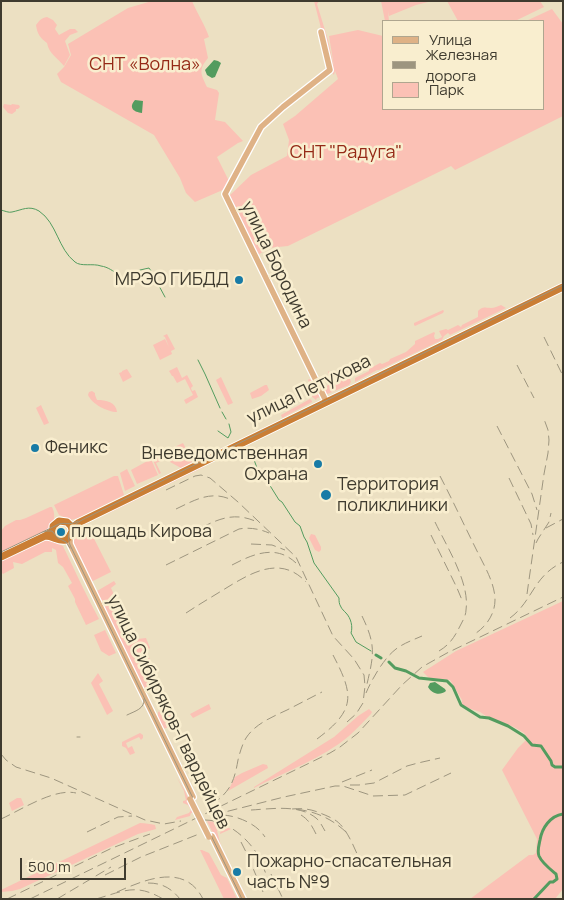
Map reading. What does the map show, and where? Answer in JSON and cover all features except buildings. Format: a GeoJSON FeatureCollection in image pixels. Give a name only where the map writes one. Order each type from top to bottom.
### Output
{"type":"FeatureCollection","features":[{"type":"Feature","properties":{"kind":"highway","name":"улица Петухова"},"geometry":{"type":"LineString","coordinates":[[67,522],[83,517],[563,283]]}},
{"type":"Feature","properties":{"kind":"highway","name":"улица Петухова"},"geometry":{"type":"LineString","coordinates":[[71,533],[76,524],[563,287]]}},
{"type":"Feature","properties":{"kind":"highway"},"geometry":{"type":"LineString","coordinates":[[58,521],[67,522],[71,526],[71,533],[66,540],[56,539],[53,534],[53,526],[58,521]]}},
{"type":"Feature","properties":{"kind":"highway"},"geometry":{"type":"LineString","coordinates":[[1,557],[53,534]]}},
{"type":"Feature","properties":{"kind":"main road","name":"улица Бородина"},"geometry":{"type":"LineString","coordinates":[[321,32],[330,70],[261,127],[225,194],[325,399]]}},
{"type":"Feature","properties":{"kind":"main road","name":"улица Сибиряков-Гвардейцев"},"geometry":{"type":"LineString","coordinates":[[71,533],[70,542],[80,567]]}},
{"type":"Feature","properties":{"kind":"main road","name":"улица Сибиряков-Гвардейцев"},"geometry":{"type":"LineString","coordinates":[[62,541],[67,545],[80,567],[241,899]]}},
{"type":"Feature","properties":{"kind":"green space","name":"СНТ «Волна»"},"geometry":{"type":"Polygon","coordinates":[[[152,1],[192,1],[209,37],[204,39],[208,58],[202,72],[207,87],[217,90],[219,93],[215,120],[225,122],[243,141],[217,157],[229,181],[225,189],[195,202],[186,193],[180,178],[154,135],[61,82],[57,74],[71,55],[68,44],[128,8],[152,1]]]}},
{"type":"Feature","properties":{"kind":"green space","name":"СНТ \"Радуга\""},"geometry":{"type":"Polygon","coordinates":[[[314,1],[319,1],[317,4],[334,67],[329,36],[358,30],[382,36],[382,110],[544,110],[544,20],[528,20],[552,9],[563,24],[563,116],[455,170],[451,166],[288,246],[268,248],[257,256],[228,197],[251,175],[287,156],[289,140],[283,124],[338,79],[335,71],[334,75],[330,70],[314,1]]]}},
{"type":"Feature","properties":{"kind":"green space"},"geometry":{"type":"Polygon","coordinates":[[[381,1],[432,1],[389,16],[388,11],[389,20],[385,20],[381,1]]]}},
{"type":"Feature","properties":{"kind":"green space"},"geometry":{"type":"Polygon","coordinates":[[[447,1],[540,1],[544,7],[517,20],[457,20],[447,1]]]}},
{"type":"Feature","properties":{"kind":"green space"},"geometry":{"type":"Polygon","coordinates":[[[47,17],[57,25],[55,29],[59,35],[70,29],[75,29],[78,32],[70,35],[65,41],[70,55],[64,66],[51,53],[47,43],[37,30],[36,25],[43,18],[47,17]]]}},
{"type":"Feature","properties":{"kind":"green space"},"geometry":{"type":"Polygon","coordinates":[[[4,104],[19,105],[20,107],[12,114],[8,113],[3,107],[4,104]]]}},
{"type":"Feature","properties":{"kind":"green space"},"geometry":{"type":"Polygon","coordinates":[[[501,305],[506,308],[450,335],[448,333],[442,340],[355,382],[355,378],[369,371],[369,369],[406,352],[415,344],[415,341],[434,332],[435,339],[438,339],[442,337],[439,331],[448,330],[458,325],[461,327],[478,317],[478,311],[481,308],[492,308],[501,305]]]}},
{"type":"Feature","properties":{"kind":"green space"},"geometry":{"type":"Polygon","coordinates":[[[443,310],[443,313],[414,325],[414,323],[443,310]]]}},
{"type":"Feature","properties":{"kind":"green space"},"geometry":{"type":"Polygon","coordinates":[[[167,334],[175,349],[171,351],[172,354],[160,360],[153,345],[165,339],[169,347],[165,337],[163,336],[167,334]]]}},
{"type":"Feature","properties":{"kind":"green space"},"geometry":{"type":"Polygon","coordinates":[[[177,367],[182,378],[187,375],[193,386],[191,388],[192,391],[195,390],[198,397],[186,404],[184,400],[193,395],[185,379],[177,383],[169,371],[177,367]]]}},
{"type":"Feature","properties":{"kind":"green space"},"geometry":{"type":"Polygon","coordinates":[[[127,369],[132,377],[123,382],[119,373],[127,369]]]}},
{"type":"Feature","properties":{"kind":"green space"},"geometry":{"type":"Polygon","coordinates":[[[329,371],[333,379],[337,379],[339,375],[347,373],[348,376],[346,378],[350,379],[351,382],[349,385],[325,395],[324,389],[332,381],[329,377],[329,371]]]}},
{"type":"Feature","properties":{"kind":"green space"},"geometry":{"type":"Polygon","coordinates":[[[221,377],[233,403],[228,405],[216,380],[221,377]]]}},
{"type":"Feature","properties":{"kind":"green space"},"geometry":{"type":"Polygon","coordinates":[[[309,379],[315,384],[321,397],[316,400],[310,395],[307,386],[312,390],[309,379]]]}},
{"type":"Feature","properties":{"kind":"green space"},"geometry":{"type":"Polygon","coordinates":[[[267,385],[269,390],[261,396],[252,399],[250,393],[267,385]]]}},
{"type":"Feature","properties":{"kind":"green space"},"geometry":{"type":"Polygon","coordinates":[[[92,391],[95,393],[97,400],[113,404],[117,412],[104,409],[96,404],[88,395],[92,391]]]}},
{"type":"Feature","properties":{"kind":"green space"},"geometry":{"type":"Polygon","coordinates":[[[310,399],[312,402],[282,418],[281,415],[310,399]]]}},
{"type":"Feature","properties":{"kind":"green space"},"geometry":{"type":"Polygon","coordinates":[[[41,405],[49,423],[44,425],[36,408],[41,405]]]}},
{"type":"Feature","properties":{"kind":"green space"},"geometry":{"type":"Polygon","coordinates":[[[183,443],[191,458],[189,460],[191,459],[192,462],[181,468],[170,462],[170,459],[166,459],[156,463],[161,473],[159,474],[152,458],[183,443]]]}},
{"type":"Feature","properties":{"kind":"green space"},"geometry":{"type":"Polygon","coordinates":[[[151,459],[158,475],[137,484],[131,470],[151,459]]]}},
{"type":"Feature","properties":{"kind":"green space"},"geometry":{"type":"Polygon","coordinates":[[[204,465],[204,467],[109,513],[109,510],[204,465]]]}},
{"type":"Feature","properties":{"kind":"green space"},"geometry":{"type":"Polygon","coordinates":[[[127,469],[135,486],[125,491],[120,473],[127,469]]]}},
{"type":"Feature","properties":{"kind":"green space"},"geometry":{"type":"Polygon","coordinates":[[[114,476],[118,476],[124,495],[78,518],[71,520],[59,515],[54,505],[114,476]]]}},
{"type":"Feature","properties":{"kind":"green space"},"geometry":{"type":"Polygon","coordinates":[[[52,507],[54,517],[53,524],[47,533],[1,556],[1,531],[5,526],[52,507]]]}},
{"type":"Feature","properties":{"kind":"green space"},"geometry":{"type":"Polygon","coordinates":[[[86,523],[111,572],[91,582],[73,544],[78,526],[86,523]]]}},
{"type":"Feature","properties":{"kind":"green space"},"geometry":{"type":"Polygon","coordinates":[[[311,534],[315,535],[321,547],[319,552],[315,550],[309,538],[311,534]]]}},
{"type":"Feature","properties":{"kind":"green space"},"geometry":{"type":"Polygon","coordinates":[[[49,540],[63,546],[99,619],[86,625],[68,586],[72,583],[63,567],[58,563],[56,550],[52,548],[52,552],[45,552],[22,564],[13,562],[14,568],[3,574],[1,572],[1,559],[6,559],[41,541],[49,540]]]}},
{"type":"Feature","properties":{"kind":"green space"},"geometry":{"type":"Polygon","coordinates":[[[114,581],[116,584],[111,588],[127,623],[138,639],[146,638],[150,648],[146,651],[151,662],[143,667],[143,672],[149,673],[148,684],[151,684],[153,689],[148,693],[144,690],[97,591],[114,581]]]}},
{"type":"Feature","properties":{"kind":"green space"},"geometry":{"type":"Polygon","coordinates":[[[563,601],[563,889],[555,899],[470,899],[529,855],[536,853],[537,839],[502,770],[528,738],[514,727],[462,706],[462,700],[450,680],[429,678],[423,672],[456,651],[563,601]]]}},
{"type":"Feature","properties":{"kind":"green space"},"geometry":{"type":"Polygon","coordinates":[[[105,630],[116,653],[109,656],[101,651],[94,635],[105,630]]]}},
{"type":"Feature","properties":{"kind":"green space"},"geometry":{"type":"Polygon","coordinates":[[[98,673],[103,681],[99,684],[113,711],[107,715],[91,683],[98,673]]]}},
{"type":"Feature","properties":{"kind":"green space"},"geometry":{"type":"Polygon","coordinates":[[[209,704],[211,709],[193,718],[190,714],[209,704]]]}},
{"type":"Feature","properties":{"kind":"green space"},"geometry":{"type":"Polygon","coordinates":[[[165,709],[171,713],[171,722],[169,727],[163,729],[158,719],[158,712],[165,709]]]}},
{"type":"Feature","properties":{"kind":"green space"},"geometry":{"type":"Polygon","coordinates":[[[369,709],[372,712],[371,714],[339,744],[316,758],[254,788],[334,737],[369,709]]]}},
{"type":"Feature","properties":{"kind":"green space"},"geometry":{"type":"Polygon","coordinates":[[[140,733],[143,735],[141,740],[139,737],[126,743],[128,748],[132,746],[135,753],[130,755],[126,748],[122,746],[122,742],[140,733]]]}},
{"type":"Feature","properties":{"kind":"green space"},"geometry":{"type":"Polygon","coordinates":[[[263,764],[267,765],[268,768],[228,791],[235,777],[263,764]]]}},
{"type":"Feature","properties":{"kind":"green space"},"geometry":{"type":"Polygon","coordinates":[[[176,776],[185,791],[195,813],[175,820],[191,810],[188,805],[183,803],[186,800],[184,791],[176,776]]]}},
{"type":"Feature","properties":{"kind":"green space"},"geometry":{"type":"Polygon","coordinates":[[[17,798],[21,798],[24,805],[12,811],[9,803],[17,798]]]}},
{"type":"Feature","properties":{"kind":"green space"},"geometry":{"type":"Polygon","coordinates":[[[207,821],[215,822],[231,829],[220,834],[220,827],[217,831],[221,846],[230,864],[228,864],[207,821]]]}},
{"type":"Feature","properties":{"kind":"green space"},"geometry":{"type":"Polygon","coordinates":[[[140,823],[155,825],[156,829],[138,834],[20,889],[1,892],[3,889],[140,823]]]}},
{"type":"Feature","properties":{"kind":"green space"},"geometry":{"type":"Polygon","coordinates":[[[200,850],[209,853],[221,875],[227,878],[237,899],[224,899],[200,850]]]}},
{"type":"Feature","properties":{"kind":"shaded area"},"geometry":{"type":"Polygon","coordinates":[[[214,60],[221,63],[215,77],[212,78],[207,75],[205,70],[214,60]]]}},
{"type":"Feature","properties":{"kind":"shaded area"},"geometry":{"type":"Polygon","coordinates":[[[135,100],[143,101],[142,113],[133,109],[132,105],[135,100]]]}},
{"type":"Feature","properties":{"kind":"shaded area"},"geometry":{"type":"Polygon","coordinates":[[[435,682],[445,689],[444,693],[434,693],[428,687],[430,683],[435,682]]]}},
{"type":"Feature","properties":{"kind":"waterway"},"geometry":{"type":"LineString","coordinates":[[1,210],[11,212],[29,208],[39,211],[50,222],[69,257],[75,262],[104,267],[119,275]]}},
{"type":"Feature","properties":{"kind":"waterway"},"geometry":{"type":"LineString","coordinates":[[140,270],[149,268],[165,297]]}},
{"type":"Feature","properties":{"kind":"waterway"},"geometry":{"type":"LineString","coordinates":[[198,360],[220,408]]}},
{"type":"Feature","properties":{"kind":"waterway"},"geometry":{"type":"LineString","coordinates":[[222,412],[226,419]]}},
{"type":"Feature","properties":{"kind":"waterway"},"geometry":{"type":"LineString","coordinates":[[218,431],[228,438],[231,432],[229,424]]}},
{"type":"Feature","properties":{"kind":"waterway"},"geometry":{"type":"LineString","coordinates":[[243,447],[253,457],[261,475],[295,522],[300,526],[314,563],[339,598],[341,608],[349,617],[352,625],[351,633],[356,642],[371,651]]}},
{"type":"Feature","properties":{"kind":"waterway"},"geometry":{"type":"LineString","coordinates":[[376,655],[381,658]]}},
{"type":"Feature","properties":{"kind":"waterway"},"geometry":{"type":"LineString","coordinates":[[389,662],[395,668],[419,678],[447,681],[453,687],[461,705],[480,717],[489,718],[508,726],[524,736],[532,745],[541,746],[552,765],[563,767]]}},
{"type":"Feature","properties":{"kind":"waterway"},"geometry":{"type":"LineString","coordinates":[[534,899],[550,882],[557,879],[556,874],[540,859],[538,850],[545,827],[554,817],[563,814]]}},
{"type":"Feature","properties":{"kind":"tram line"},"geometry":{"type":"LineString","coordinates":[[242,899],[70,545],[70,531],[83,519],[563,285]]}},
{"type":"Feature","properties":{"kind":"tram line"},"geometry":{"type":"LineString","coordinates":[[1,552],[59,524],[78,521]]}},
{"type":"Feature","properties":{"kind":"tram line"},"geometry":{"type":"LineString","coordinates":[[43,532],[52,531],[58,538],[66,542],[70,548]]}},
{"type":"Feature","properties":{"kind":"tram line"},"geometry":{"type":"LineString","coordinates":[[127,715],[141,707],[144,699]]}},
{"type":"Feature","properties":{"kind":"railway"},"geometry":{"type":"LineString","coordinates":[[544,337],[563,376]]}},
{"type":"Feature","properties":{"kind":"railway"},"geometry":{"type":"LineString","coordinates":[[517,365],[534,398]]}},
{"type":"Feature","properties":{"kind":"railway"},"geometry":{"type":"LineString","coordinates":[[527,594],[548,453],[548,430],[544,419]]}},
{"type":"Feature","properties":{"kind":"railway"},"geometry":{"type":"LineString","coordinates":[[497,426],[532,494],[537,510]]}},
{"type":"Feature","properties":{"kind":"railway"},"geometry":{"type":"LineString","coordinates":[[166,490],[195,476],[201,475],[210,478],[296,557],[333,636],[354,659],[364,675],[363,703],[356,714],[347,722]]}},
{"type":"Feature","properties":{"kind":"railway"},"geometry":{"type":"LineString","coordinates":[[440,476],[486,570],[495,594],[495,606],[491,616],[482,629],[473,635]]}},
{"type":"Feature","properties":{"kind":"railway"},"geometry":{"type":"LineString","coordinates":[[509,478],[531,524],[533,535]]}},
{"type":"Feature","properties":{"kind":"railway"},"geometry":{"type":"LineString","coordinates":[[176,509],[203,497],[217,496],[232,500]]}},
{"type":"Feature","properties":{"kind":"railway"},"geometry":{"type":"LineString","coordinates":[[536,543],[549,522],[551,513]]}},
{"type":"Feature","properties":{"kind":"railway"},"geometry":{"type":"LineString","coordinates":[[188,534],[213,522],[229,517],[246,518],[255,521]]}},
{"type":"Feature","properties":{"kind":"railway"},"geometry":{"type":"LineString","coordinates":[[546,528],[563,519]]}},
{"type":"Feature","properties":{"kind":"railway"},"geometry":{"type":"LineString","coordinates":[[435,522],[457,565],[465,588],[466,599],[464,619],[453,638],[439,651]]}},
{"type":"Feature","properties":{"kind":"railway"},"geometry":{"type":"LineString","coordinates":[[166,565],[239,529],[247,528],[269,533]]}},
{"type":"Feature","properties":{"kind":"railway"},"geometry":{"type":"LineString","coordinates":[[431,535],[462,600]]}},
{"type":"Feature","properties":{"kind":"railway"},"geometry":{"type":"LineString","coordinates":[[251,544],[272,545],[285,550]]}},
{"type":"Feature","properties":{"kind":"railway"},"geometry":{"type":"LineString","coordinates":[[232,565],[248,557],[272,552],[288,557],[296,563]]}},
{"type":"Feature","properties":{"kind":"railway"},"geometry":{"type":"LineString","coordinates":[[510,618],[524,604],[545,574],[563,562]]}},
{"type":"Feature","properties":{"kind":"railway"},"geometry":{"type":"LineString","coordinates":[[186,613],[243,578],[264,570],[286,569],[306,582]]}},
{"type":"Feature","properties":{"kind":"railway"},"geometry":{"type":"LineString","coordinates":[[30,899],[330,753],[358,733],[402,685],[422,667],[563,597]]}},
{"type":"Feature","properties":{"kind":"railway"},"geometry":{"type":"LineString","coordinates":[[362,616],[372,642],[372,657],[367,684]]}},
{"type":"Feature","properties":{"kind":"railway"},"geometry":{"type":"LineString","coordinates":[[366,693],[387,658],[402,645],[422,636]]}},
{"type":"Feature","properties":{"kind":"railway"},"geometry":{"type":"LineString","coordinates":[[317,739],[339,719],[348,701],[345,681],[333,655]]}},
{"type":"Feature","properties":{"kind":"railway"},"geometry":{"type":"LineString","coordinates":[[212,805],[230,786],[235,775],[242,746],[250,733],[264,721],[322,692]]}},
{"type":"Feature","properties":{"kind":"railway"},"geometry":{"type":"LineString","coordinates":[[1,754],[16,767],[51,778],[145,820],[164,824],[181,821]]}},
{"type":"Feature","properties":{"kind":"railway"},"geometry":{"type":"LineString","coordinates":[[350,785],[374,783],[407,766],[440,758]]}},
{"type":"Feature","properties":{"kind":"railway"},"geometry":{"type":"LineString","coordinates":[[342,782],[372,770]]}},
{"type":"Feature","properties":{"kind":"railway"},"geometry":{"type":"LineString","coordinates":[[213,815],[335,786],[343,786],[373,796],[405,795],[451,773]]}},
{"type":"Feature","properties":{"kind":"railway"},"geometry":{"type":"LineString","coordinates":[[1,819],[48,797],[67,792],[76,793]]}},
{"type":"Feature","properties":{"kind":"railway"},"geometry":{"type":"LineString","coordinates":[[251,810],[285,808],[301,811],[317,819],[325,831]]}},
{"type":"Feature","properties":{"kind":"railway"},"geometry":{"type":"LineString","coordinates":[[346,832],[340,827],[334,823],[321,816],[307,811],[292,809],[313,811],[331,818],[340,824],[344,829],[348,835],[363,867]]}},
{"type":"Feature","properties":{"kind":"railway"},"geometry":{"type":"LineString","coordinates":[[223,815],[247,822],[262,832],[265,837]]}},
{"type":"Feature","properties":{"kind":"railway"},"geometry":{"type":"LineString","coordinates":[[301,815],[312,826],[316,834]]}},
{"type":"Feature","properties":{"kind":"railway"},"geometry":{"type":"LineString","coordinates":[[87,832],[118,817],[132,816]]}},
{"type":"Feature","properties":{"kind":"railway"},"geometry":{"type":"LineString","coordinates":[[205,820],[221,823],[243,837],[259,857],[270,884]]}},
{"type":"Feature","properties":{"kind":"railway"},"geometry":{"type":"LineString","coordinates":[[7,899],[112,848],[150,834]]}},
{"type":"Feature","properties":{"kind":"railway"},"geometry":{"type":"LineString","coordinates":[[105,875],[141,857],[199,834]]}},
{"type":"Feature","properties":{"kind":"railway"},"geometry":{"type":"LineString","coordinates":[[241,842],[263,892]]}},
{"type":"Feature","properties":{"kind":"railway"},"geometry":{"type":"LineString","coordinates":[[57,899],[111,867]]}},
{"type":"Feature","properties":{"kind":"railway"},"geometry":{"type":"LineString","coordinates":[[271,874],[283,899]]}},
{"type":"Feature","properties":{"kind":"railway"},"geometry":{"type":"LineString","coordinates":[[117,892],[152,879],[164,877],[186,881],[195,888],[203,899]]}},
{"type":"Feature","properties":{"kind":"railway"},"geometry":{"type":"LineString","coordinates":[[148,883],[166,887],[180,899]]}},
{"type":"Feature","properties":{"kind":"railway"},"geometry":{"type":"LineString","coordinates":[[96,899],[130,890],[145,891],[163,899]]}},
{"type":"Feature","properties":{"kind":"place","name":"МРЭО ГИБДД"},"geometry":{"type":"Point","coordinates":[239,280]}},
{"type":"Feature","properties":{"kind":"place","name":"Феникс"},"geometry":{"type":"Point","coordinates":[35,448]}},
{"type":"Feature","properties":{"kind":"place","name":"Вневедомственная Охрана"},"geometry":{"type":"Point","coordinates":[318,464]}},
{"type":"Feature","properties":{"kind":"place","name":"Территория поликлиники"},"geometry":{"type":"Point","coordinates":[326,495]}},
{"type":"Feature","properties":{"kind":"place","name":"площадь Кирова"},"geometry":{"type":"Point","coordinates":[61,532]}},
{"type":"Feature","properties":{"kind":"place","name":"Пожарно-спасательная часть №9"},"geometry":{"type":"Point","coordinates":[237,872]}}]}
